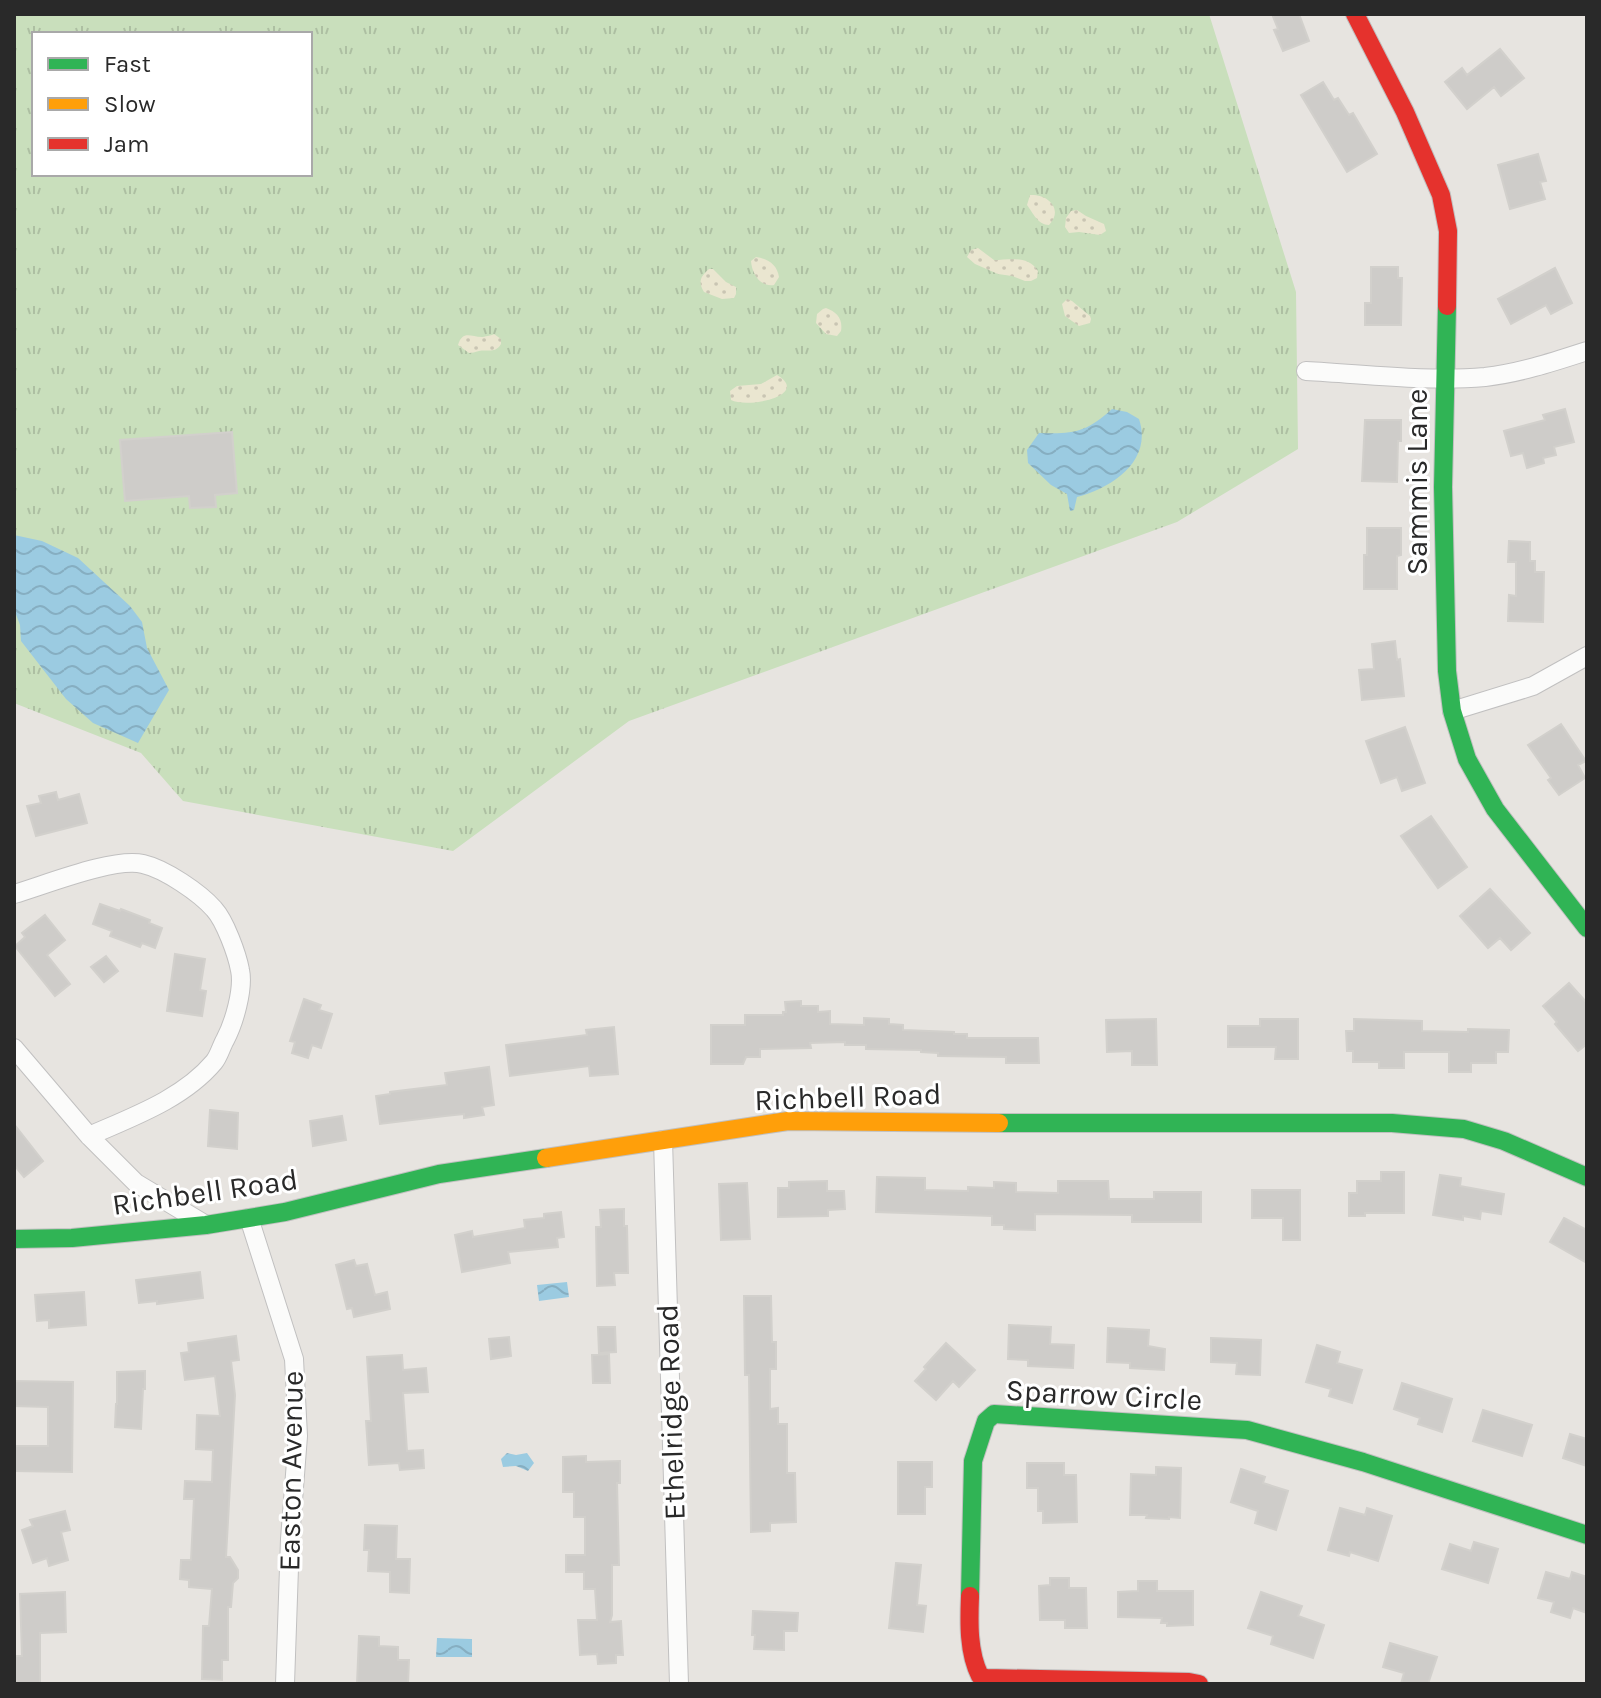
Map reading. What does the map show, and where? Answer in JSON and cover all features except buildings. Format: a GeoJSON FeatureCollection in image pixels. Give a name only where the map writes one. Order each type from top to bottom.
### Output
{"type":"FeatureCollection","features":[{"type":"Feature","properties":{"kind":"street","name":"Sammis Lane"},"geometry":{"type":"LineString","coordinates":[[1355,14],[1405,112],[1441,195],[1448,231],[1443,487],[1447,671],[1452,711],[1467,759],[1495,809],[1587,928]]}},
{"type":"Feature","properties":{"kind":"street"},"geometry":{"type":"LineString","coordinates":[[1306,371],[1485,377],[1527,370],[1587,351]]}},
{"type":"Feature","properties":{"kind":"street"},"geometry":{"type":"LineString","coordinates":[[1452,711],[1533,686],[1587,656]]}},
{"type":"Feature","properties":{"kind":"street"},"geometry":{"type":"LineString","coordinates":[[14,894],[109,865],[145,864],[181,881],[215,910],[225,926],[241,972],[238,1007],[215,1061],[184,1089],[134,1117],[89,1136]]}},
{"type":"Feature","properties":{"kind":"street"},"geometry":{"type":"LineString","coordinates":[[14,1048],[89,1136],[136,1183],[206,1225]]}},
{"type":"Feature","properties":{"kind":"street","name":"Richbell Road"},"geometry":{"type":"LineString","coordinates":[[14,1239],[72,1238],[206,1225],[285,1212],[439,1174],[788,1121],[1392,1123],[1464,1129],[1504,1141],[1587,1177]]}},
{"type":"Feature","properties":{"kind":"street","name":"Ethelridge Road"},"geometry":{"type":"LineString","coordinates":[[663,1140],[679,1684]]}},
{"type":"Feature","properties":{"kind":"street","name":"Easton Avenue"},"geometry":{"type":"LineString","coordinates":[[249,1218],[294,1359],[298,1436],[290,1539],[285,1684]]}},
{"type":"Feature","properties":{"kind":"street","name":"Sparrow Circle"},"geometry":{"type":"LineString","coordinates":[[1199,1684],[980,1676],[969,1626],[973,1461],[986,1421],[994,1414],[1247,1430],[1363,1462],[1587,1535]]}},
{"type":"Feature","properties":{"kind":"green space"},"geometry":{"type":"Polygon","coordinates":[[[14,14],[1209,14],[1296,292],[1298,449],[1177,522],[629,721],[453,851],[183,801],[141,753],[14,703],[14,14]]]}},
{"type":"Feature","properties":{"kind":"sand"},"geometry":{"type":"Polygon","coordinates":[[[1030,195],[1043,197],[1052,204],[1055,213],[1049,225],[1039,221],[1027,205],[1030,195]]]}},
{"type":"Feature","properties":{"kind":"sand"},"geometry":{"type":"Polygon","coordinates":[[[1077,210],[1104,224],[1106,231],[1100,235],[1069,233],[1065,227],[1066,218],[1071,211],[1077,210]]]}},
{"type":"Feature","properties":{"kind":"sand"},"geometry":{"type":"Polygon","coordinates":[[[978,248],[994,260],[1029,263],[1038,271],[1037,278],[1025,281],[975,264],[967,257],[971,250],[978,248]]]}},
{"type":"Feature","properties":{"kind":"sand"},"geometry":{"type":"Polygon","coordinates":[[[756,257],[768,261],[776,269],[779,277],[774,285],[761,282],[755,275],[751,261],[756,257]]]}},
{"type":"Feature","properties":{"kind":"sand"},"geometry":{"type":"Polygon","coordinates":[[[709,269],[736,287],[734,298],[722,299],[704,292],[701,280],[709,269]]]}},
{"type":"Feature","properties":{"kind":"sand"},"geometry":{"type":"Polygon","coordinates":[[[1067,299],[1090,316],[1090,323],[1079,326],[1065,316],[1062,304],[1067,299]]]}},
{"type":"Feature","properties":{"kind":"sand"},"geometry":{"type":"Polygon","coordinates":[[[826,308],[840,320],[841,331],[837,336],[826,334],[816,323],[817,314],[826,308]]]}},
{"type":"Feature","properties":{"kind":"sand"},"geometry":{"type":"Polygon","coordinates":[[[494,334],[501,339],[501,344],[494,350],[469,353],[458,345],[467,335],[482,337],[494,334]]]}},
{"type":"Feature","properties":{"kind":"sand"},"geometry":{"type":"Polygon","coordinates":[[[777,375],[785,382],[787,389],[782,394],[750,403],[731,400],[730,391],[737,386],[761,384],[777,375]]]}},
{"type":"Feature","properties":{"kind":"water"},"geometry":{"type":"Polygon","coordinates":[[[1112,409],[1139,419],[1142,434],[1140,448],[1135,460],[1116,479],[1077,497],[1074,510],[1070,511],[1067,494],[1051,485],[1028,463],[1027,450],[1039,433],[1078,430],[1094,423],[1112,409]]]}},
{"type":"Feature","properties":{"kind":"water"},"geometry":{"type":"Polygon","coordinates":[[[14,535],[42,541],[78,558],[130,606],[142,622],[147,648],[169,690],[138,743],[93,723],[66,699],[21,641],[20,625],[14,609],[14,535]]]}},
{"type":"Feature","properties":{"kind":"water"},"geometry":{"type":"Polygon","coordinates":[[[567,1282],[569,1297],[539,1301],[537,1285],[567,1282]]]}},
{"type":"Feature","properties":{"kind":"water"},"geometry":{"type":"Polygon","coordinates":[[[507,1453],[527,1453],[534,1463],[528,1471],[516,1466],[503,1467],[501,1459],[507,1453]]]}},
{"type":"Feature","properties":{"kind":"water"},"geometry":{"type":"Polygon","coordinates":[[[437,1638],[472,1639],[472,1657],[436,1657],[437,1638]]]}},
{"type":"Feature","properties":{"kind":"traffic: fast"},"geometry":{"type":"LineString","coordinates":[[1447,306],[1443,487],[1447,671],[1452,711],[1467,759],[1495,809],[1587,928]]}},
{"type":"Feature","properties":{"kind":"traffic: fast"},"geometry":{"type":"LineString","coordinates":[[999,1123],[1392,1123],[1464,1129],[1504,1141],[1587,1177]]}},
{"type":"Feature","properties":{"kind":"traffic: fast"},"geometry":{"type":"LineString","coordinates":[[14,1239],[72,1238],[206,1225],[285,1212],[439,1174],[546,1158]]}},
{"type":"Feature","properties":{"kind":"traffic: fast"},"geometry":{"type":"LineString","coordinates":[[970,1596],[973,1461],[986,1421],[994,1414],[1247,1430],[1363,1462],[1587,1535]]}},
{"type":"Feature","properties":{"kind":"traffic: slow"},"geometry":{"type":"LineString","coordinates":[[546,1158],[788,1121],[999,1123]]}},
{"type":"Feature","properties":{"kind":"traffic: jam"},"geometry":{"type":"LineString","coordinates":[[1355,14],[1405,112],[1441,195],[1448,231],[1447,306]]}},
{"type":"Feature","properties":{"kind":"traffic: jam"},"geometry":{"type":"LineString","coordinates":[[970,1596],[971,1647],[980,1676],[1199,1684]]}}]}
